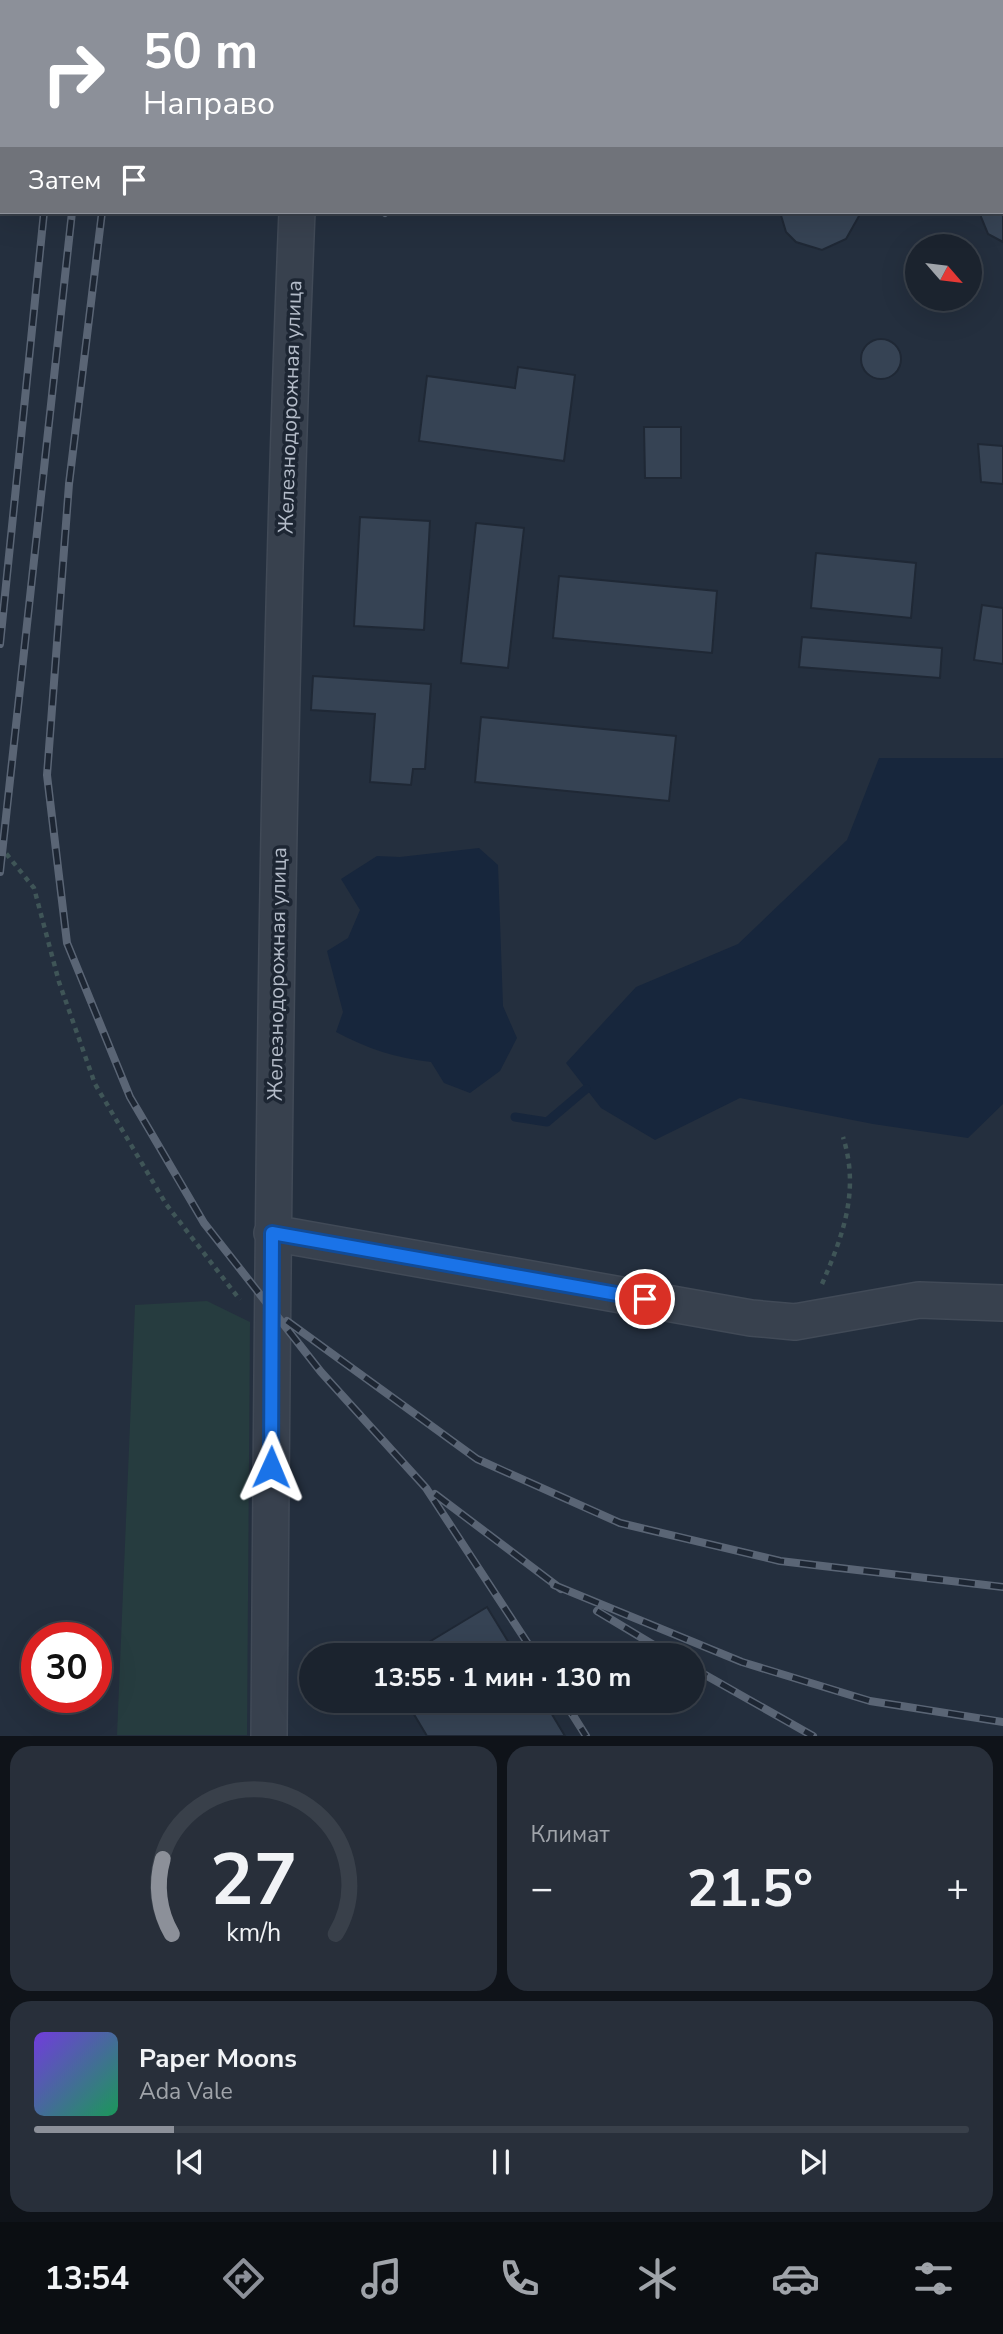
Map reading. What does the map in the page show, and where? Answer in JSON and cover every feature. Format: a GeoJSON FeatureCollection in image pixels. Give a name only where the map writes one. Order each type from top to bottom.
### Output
{"type":"FeatureCollection","features":[{"type":"Feature","properties":{"kind":"street","name":"Железнодорожная улица"},"geometry":{"type":"LineString","coordinates":[[269,1735],[272,1233],[287,449],[297,214]]}},
{"type":"Feature","properties":{"kind":"street"},"geometry":{"type":"LineString","coordinates":[[272,1233],[751,1318],[795,1322],[919,1300],[1003,1303]]}},
{"type":"Feature","properties":{"kind":"path"},"geometry":{"type":"LineString","coordinates":[[0,846],[34,888],[59,982],[95,1084],[166,1204],[227,1287],[272,1333]]}},
{"type":"Feature","properties":{"kind":"path"},"geometry":{"type":"LineString","coordinates":[[795,1322],[822,1284],[845,1230],[850,1161],[843,1137]]}},
{"type":"Feature","properties":{"kind":"green space"},"geometry":{"type":"Polygon","coordinates":[[[207,1301],[250,1322],[247,1735],[117,1735],[135,1305],[207,1301]]]}},
{"type":"Feature","properties":{"kind":"water"},"geometry":{"type":"Polygon","coordinates":[[[879,758],[1003,758],[1003,1104],[968,1138],[873,1124],[740,1098],[655,1140],[601,1108],[566,1063],[636,987],[738,944],[847,840],[879,758]]]}},
{"type":"Feature","properties":{"kind":"water"},"geometry":{"type":"Polygon","coordinates":[[[479,848],[498,865],[503,1006],[517,1038],[500,1071],[470,1093],[444,1083],[431,1062],[382,1052],[336,1032],[343,1012],[327,951],[348,938],[360,910],[341,879],[377,856],[400,857],[479,848]]]}},
{"type":"Feature","properties":{"kind":"building"},"geometry":{"type":"Polygon","coordinates":[[[781,214],[859,214],[846,239],[822,250],[796,242],[786,232],[781,214]]]}},
{"type":"Feature","properties":{"kind":"building"},"geometry":{"type":"Polygon","coordinates":[[[981,214],[1003,214],[1003,242],[988,234],[981,214]]]}},
{"type":"Feature","properties":{"kind":"building"},"geometry":{"type":"Polygon","coordinates":[[[881,339],[895,345],[901,359],[895,373],[881,379],[867,373],[861,359],[867,345],[881,339]]]}},
{"type":"Feature","properties":{"kind":"building"},"geometry":{"type":"Polygon","coordinates":[[[518,367],[575,375],[564,461],[419,441],[427,376],[515,388],[518,367]]]}},
{"type":"Feature","properties":{"kind":"building"},"geometry":{"type":"Polygon","coordinates":[[[644,427],[681,427],[681,478],[645,478],[644,427]]]}},
{"type":"Feature","properties":{"kind":"building"},"geometry":{"type":"Polygon","coordinates":[[[978,444],[1003,446],[1003,484],[981,482],[978,444]]]}},
{"type":"Feature","properties":{"kind":"building"},"geometry":{"type":"Polygon","coordinates":[[[360,517],[430,521],[424,630],[354,626],[360,517]]]}},
{"type":"Feature","properties":{"kind":"building"},"geometry":{"type":"Polygon","coordinates":[[[476,523],[524,528],[508,668],[461,663],[476,523]]]}},
{"type":"Feature","properties":{"kind":"building"},"geometry":{"type":"Polygon","coordinates":[[[816,553],[916,563],[911,618],[811,608],[816,553]]]}},
{"type":"Feature","properties":{"kind":"building"},"geometry":{"type":"Polygon","coordinates":[[[559,576],[717,591],[712,653],[553,638],[559,576]]]}},
{"type":"Feature","properties":{"kind":"building"},"geometry":{"type":"Polygon","coordinates":[[[982,605],[1003,608],[1003,664],[974,660],[982,605]]]}},
{"type":"Feature","properties":{"kind":"building"},"geometry":{"type":"Polygon","coordinates":[[[802,637],[942,648],[940,678],[799,667],[802,637]]]}},
{"type":"Feature","properties":{"kind":"building"},"geometry":{"type":"Polygon","coordinates":[[[313,676],[431,684],[425,769],[413,769],[411,785],[370,782],[375,714],[311,710],[313,676]]]}},
{"type":"Feature","properties":{"kind":"building"},"geometry":{"type":"Polygon","coordinates":[[[481,717],[676,736],[669,801],[475,782],[481,717]]]}},
{"type":"Feature","properties":{"kind":"building"},"geometry":{"type":"Polygon","coordinates":[[[487,1607],[509,1643],[427,1643],[487,1607]]]}},
{"type":"Feature","properties":{"kind":"building"},"geometry":{"type":"Polygon","coordinates":[[[413,1713],[551,1713],[565,1736],[427,1736],[413,1713]]]}},
{"type":"Feature","properties":{"kind":"waterway"},"geometry":{"type":"LineString","coordinates":[[515,1117],[547,1122],[586,1089]]}},
{"type":"Feature","properties":{"kind":"railway"},"geometry":{"type":"LineString","coordinates":[[0,644],[44,214]]}},
{"type":"Feature","properties":{"kind":"railway"},"geometry":{"type":"LineString","coordinates":[[0,872],[72,214]]}},
{"type":"Feature","properties":{"kind":"railway"},"geometry":{"type":"LineString","coordinates":[[102,214],[69,484],[47,775],[67,943],[130,1097],[204,1223],[321,1372],[426,1488],[527,1643]]}},
{"type":"Feature","properties":{"kind":"railway"},"geometry":{"type":"LineString","coordinates":[[287,1321],[477,1459],[620,1523],[780,1561],[1003,1587]]}},
{"type":"Feature","properties":{"kind":"railway"},"geometry":{"type":"LineString","coordinates":[[435,1494],[561,1589]]}},
{"type":"Feature","properties":{"kind":"railway"},"geometry":{"type":"LineString","coordinates":[[554,1585],[742,1662],[870,1701],[1003,1722]]}},
{"type":"Feature","properties":{"kind":"railway"},"geometry":{"type":"LineString","coordinates":[[597,1611],[650,1643]]}},
{"type":"Feature","properties":{"kind":"railway"},"geometry":{"type":"LineString","coordinates":[[705,1675],[813,1736]]}},
{"type":"Feature","properties":{"kind":"railway"},"geometry":{"type":"LineString","coordinates":[[572,1713],[586,1736]]}},
{"type":"Feature","properties":{"kind":"route"},"geometry":{"type":"LineString","coordinates":[[271,1467],[272,1233],[645,1299]]}}]}
